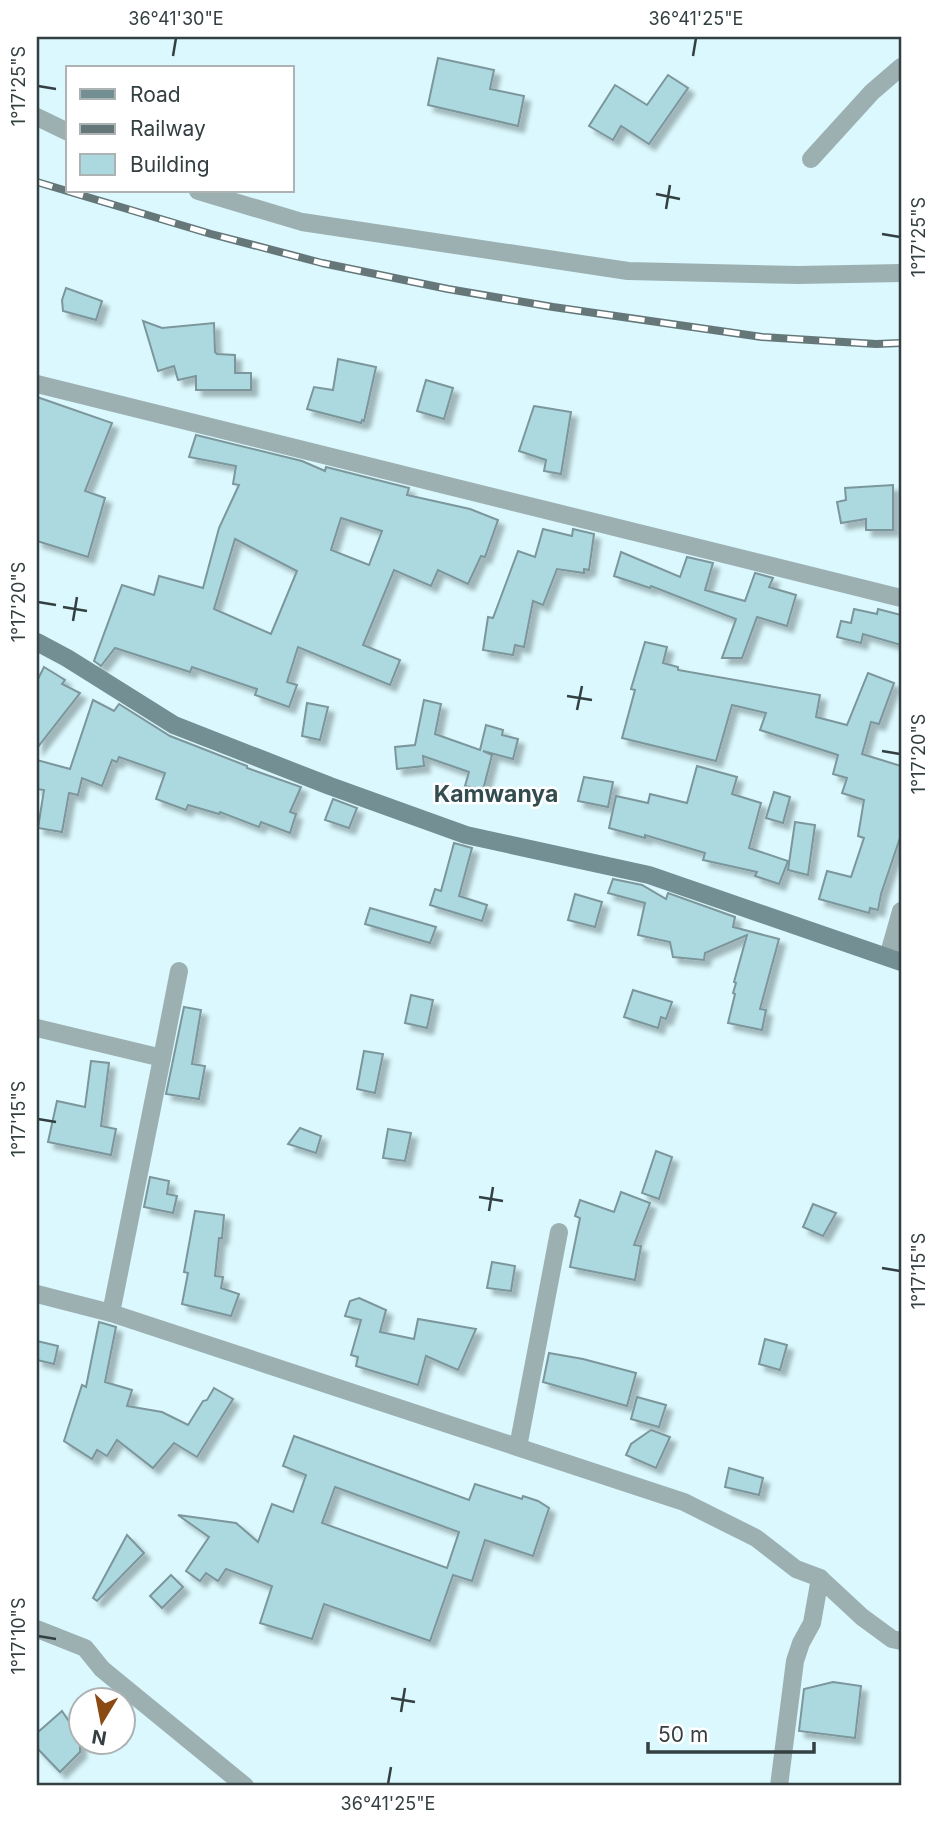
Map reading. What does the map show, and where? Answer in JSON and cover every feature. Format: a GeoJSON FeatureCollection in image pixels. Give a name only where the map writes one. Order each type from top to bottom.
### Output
{"type":"FeatureCollection","features":[{"type":"Feature","properties":{"kind":"main road"},"geometry":{"type":"LineString","coordinates":[[37,642],[174,725],[330,786],[466,835],[649,875],[895,960]]}},
{"type":"Feature","properties":{"kind":"street"},"geometry":{"type":"LineString","coordinates":[[811,159],[872,92],[901,66]]}},
{"type":"Feature","properties":{"kind":"street"},"geometry":{"type":"LineString","coordinates":[[37,117],[66,131]]}},
{"type":"Feature","properties":{"kind":"street"},"geometry":{"type":"LineString","coordinates":[[201,192],[302,222],[628,271],[798,275],[901,273]]}},
{"type":"Feature","properties":{"kind":"street"},"geometry":{"type":"LineString","coordinates":[[37,384],[901,598]]}},
{"type":"Feature","properties":{"kind":"street"},"geometry":{"type":"LineString","coordinates":[[895,960],[901,911]]}},
{"type":"Feature","properties":{"kind":"street"},"geometry":{"type":"LineString","coordinates":[[111,1313],[179,971]]}},
{"type":"Feature","properties":{"kind":"street"},"geometry":{"type":"LineString","coordinates":[[37,1028],[162,1058]]}},
{"type":"Feature","properties":{"kind":"street"},"geometry":{"type":"LineString","coordinates":[[518,1447],[559,1232]]}},
{"type":"Feature","properties":{"kind":"street"},"geometry":{"type":"LineString","coordinates":[[37,1294],[111,1313],[684,1502],[756,1538],[796,1569],[820,1578],[862,1617],[892,1639],[901,1641]]}},
{"type":"Feature","properties":{"kind":"street"},"geometry":{"type":"LineString","coordinates":[[779,1786],[795,1661],[812,1623],[820,1578]]}},
{"type":"Feature","properties":{"kind":"street"},"geometry":{"type":"LineString","coordinates":[[37,1629],[85,1648],[102,1669],[245,1786]]}},
{"type":"Feature","properties":{"kind":"building"},"geometry":{"type":"Polygon","coordinates":[[[438,58],[494,70],[490,89],[524,96],[518,126],[428,105],[438,58]]]}},
{"type":"Feature","properties":{"kind":"building"},"geometry":{"type":"Polygon","coordinates":[[[668,75],[688,88],[649,144],[621,126],[613,140],[589,126],[615,85],[647,105],[668,75]]]}},
{"type":"Feature","properties":{"kind":"building"},"geometry":{"type":"Polygon","coordinates":[[[66,288],[102,301],[96,320],[63,311],[62,300],[66,288]]]}},
{"type":"Feature","properties":{"kind":"building"},"geometry":{"type":"Polygon","coordinates":[[[143,321],[162,328],[214,323],[215,352],[235,355],[235,373],[251,373],[251,390],[196,390],[196,376],[178,380],[174,366],[158,371],[143,321]]]}},
{"type":"Feature","properties":{"kind":"building"},"geometry":{"type":"Polygon","coordinates":[[[338,359],[376,367],[364,421],[361,423],[307,409],[314,387],[333,390],[338,359]]]}},
{"type":"Feature","properties":{"kind":"building"},"geometry":{"type":"Polygon","coordinates":[[[426,380],[453,388],[444,419],[417,411],[426,380]]]}},
{"type":"Feature","properties":{"kind":"building"},"geometry":{"type":"Polygon","coordinates":[[[37,397],[112,423],[85,491],[105,498],[88,557],[37,541],[37,397]]]}},
{"type":"Feature","properties":{"kind":"building"},"geometry":{"type":"Polygon","coordinates":[[[534,406],[571,412],[561,474],[544,471],[546,460],[519,451],[534,406]]]}},
{"type":"Feature","properties":{"kind":"building"},"geometry":{"type":"Polygon","coordinates":[[[196,435],[302,461],[325,471],[326,467],[409,488],[407,495],[470,509],[498,520],[485,557],[481,556],[468,584],[438,570],[431,586],[394,570],[363,645],[400,660],[390,685],[298,647],[287,682],[297,685],[289,707],[255,695],[257,689],[192,667],[190,672],[115,648],[101,666],[94,661],[122,585],[154,595],[159,576],[203,588],[219,528],[239,485],[233,484],[236,466],[189,457],[196,435]],[[341,518],[331,550],[369,565],[382,531],[341,518]],[[235,539],[214,609],[271,634],[297,571],[235,539]]]}},
{"type":"Feature","properties":{"kind":"building"},"geometry":{"type":"Polygon","coordinates":[[[893,485],[893,530],[866,530],[866,519],[841,523],[837,502],[846,500],[845,488],[893,485]]]}},
{"type":"Feature","properties":{"kind":"building"},"geometry":{"type":"Polygon","coordinates":[[[543,529],[572,536],[573,529],[594,534],[589,570],[584,569],[584,573],[557,569],[543,605],[533,601],[524,647],[515,645],[513,655],[483,650],[488,617],[493,618],[518,551],[535,557],[543,529]]]}},
{"type":"Feature","properties":{"kind":"building"},"geometry":{"type":"Polygon","coordinates":[[[621,552],[680,577],[687,557],[713,563],[705,590],[745,601],[755,573],[773,578],[769,587],[796,595],[787,626],[757,617],[742,658],[722,658],[736,619],[651,586],[650,588],[614,576],[621,552]]]}},
{"type":"Feature","properties":{"kind":"building"},"geometry":{"type":"Polygon","coordinates":[[[854,609],[877,614],[878,609],[901,615],[901,645],[863,634],[861,643],[837,637],[841,621],[851,623],[854,609]]]}},
{"type":"Feature","properties":{"kind":"building"},"geometry":{"type":"Polygon","coordinates":[[[645,642],[667,647],[663,663],[678,667],[678,670],[820,695],[816,717],[847,725],[868,673],[894,683],[879,724],[871,722],[862,754],[901,766],[901,835],[878,910],[870,908],[869,913],[819,899],[827,871],[851,877],[864,838],[858,836],[864,800],[842,793],[847,778],[833,774],[838,755],[760,730],[766,713],[732,705],[716,761],[622,738],[635,690],[631,689],[645,642]]]}},
{"type":"Feature","properties":{"kind":"building"},"geometry":{"type":"Polygon","coordinates":[[[44,667],[65,680],[62,684],[80,693],[37,748],[37,681],[44,667]]]}},
{"type":"Feature","properties":{"kind":"building"},"geometry":{"type":"Polygon","coordinates":[[[93,700],[114,711],[119,704],[170,736],[301,787],[290,812],[296,814],[290,833],[261,822],[259,827],[220,812],[219,814],[188,805],[186,810],[156,799],[165,773],[119,757],[117,762],[112,760],[102,786],[82,778],[78,795],[69,793],[62,832],[38,828],[44,790],[37,789],[37,760],[70,769],[93,700]]]}},
{"type":"Feature","properties":{"kind":"building"},"geometry":{"type":"Polygon","coordinates":[[[424,700],[441,704],[435,734],[480,750],[486,725],[503,730],[502,735],[518,739],[513,759],[483,751],[492,755],[483,790],[465,786],[469,772],[423,756],[424,766],[397,769],[395,747],[415,745],[424,700]]]}},
{"type":"Feature","properties":{"kind":"building"},"geometry":{"type":"Polygon","coordinates":[[[307,703],[328,707],[320,740],[302,736],[307,703]]]}},
{"type":"Feature","properties":{"kind":"building"},"geometry":{"type":"Polygon","coordinates":[[[697,766],[737,777],[732,794],[761,803],[749,848],[788,861],[779,884],[755,876],[757,872],[703,860],[705,853],[645,835],[645,838],[609,828],[616,796],[648,803],[650,794],[687,803],[697,766]]]}},
{"type":"Feature","properties":{"kind":"building"},"geometry":{"type":"Polygon","coordinates":[[[584,777],[613,782],[608,807],[578,801],[584,777]]]}},
{"type":"Feature","properties":{"kind":"building"},"geometry":{"type":"Polygon","coordinates":[[[774,792],[790,797],[783,823],[766,818],[774,792]]]}},
{"type":"Feature","properties":{"kind":"building"},"geometry":{"type":"Polygon","coordinates":[[[333,799],[357,808],[349,828],[325,820],[333,799]]]}},
{"type":"Feature","properties":{"kind":"building"},"geometry":{"type":"Polygon","coordinates":[[[795,822],[815,825],[808,875],[788,870],[795,822]]]}},
{"type":"Feature","properties":{"kind":"building"},"geometry":{"type":"Polygon","coordinates":[[[454,843],[472,848],[459,896],[487,905],[482,921],[430,905],[435,889],[441,891],[454,843]]]}},
{"type":"Feature","properties":{"kind":"building"},"geometry":{"type":"Polygon","coordinates":[[[613,879],[642,885],[666,899],[668,893],[735,917],[733,927],[779,939],[760,1009],[766,1010],[762,1030],[728,1023],[735,994],[734,982],[747,935],[705,953],[704,960],[673,957],[670,942],[638,935],[645,903],[608,893],[613,879]]]}},
{"type":"Feature","properties":{"kind":"building"},"geometry":{"type":"Polygon","coordinates":[[[575,894],[602,902],[595,927],[568,920],[575,894]]]}},
{"type":"Feature","properties":{"kind":"building"},"geometry":{"type":"Polygon","coordinates":[[[370,908],[436,927],[430,943],[365,924],[370,908]]]}},
{"type":"Feature","properties":{"kind":"building"},"geometry":{"type":"Polygon","coordinates":[[[633,990],[672,1002],[666,1019],[661,1017],[658,1028],[624,1017],[633,990]]]}},
{"type":"Feature","properties":{"kind":"building"},"geometry":{"type":"Polygon","coordinates":[[[411,995],[433,1000],[427,1028],[405,1023],[411,995]]]}},
{"type":"Feature","properties":{"kind":"building"},"geometry":{"type":"Polygon","coordinates":[[[184,1007],[201,1010],[192,1064],[205,1066],[199,1099],[166,1094],[184,1007]]]}},
{"type":"Feature","properties":{"kind":"building"},"geometry":{"type":"Polygon","coordinates":[[[364,1051],[383,1054],[375,1093],[357,1089],[364,1051]]]}},
{"type":"Feature","properties":{"kind":"building"},"geometry":{"type":"Polygon","coordinates":[[[91,1061],[109,1063],[101,1126],[116,1129],[111,1155],[48,1142],[57,1101],[85,1107],[91,1061]]]}},
{"type":"Feature","properties":{"kind":"building"},"geometry":{"type":"Polygon","coordinates":[[[300,1128],[321,1136],[316,1153],[288,1144],[300,1128]]]}},
{"type":"Feature","properties":{"kind":"building"},"geometry":{"type":"Polygon","coordinates":[[[388,1129],[411,1133],[405,1161],[383,1158],[388,1129]]]}},
{"type":"Feature","properties":{"kind":"building"},"geometry":{"type":"Polygon","coordinates":[[[656,1151],[672,1157],[659,1199],[642,1193],[656,1151]]]}},
{"type":"Feature","properties":{"kind":"building"},"geometry":{"type":"Polygon","coordinates":[[[150,1177],[169,1181],[167,1194],[177,1196],[173,1213],[144,1207],[150,1177]]]}},
{"type":"Feature","properties":{"kind":"building"},"geometry":{"type":"Polygon","coordinates":[[[621,1192],[650,1203],[634,1245],[641,1246],[635,1280],[570,1267],[580,1218],[575,1216],[580,1200],[614,1212],[621,1192]]]}},
{"type":"Feature","properties":{"kind":"building"},"geometry":{"type":"Polygon","coordinates":[[[813,1204],[836,1213],[823,1236],[803,1227],[813,1204]]]}},
{"type":"Feature","properties":{"kind":"building"},"geometry":{"type":"Polygon","coordinates":[[[195,1211],[224,1215],[215,1276],[223,1277],[221,1288],[239,1294],[231,1316],[182,1304],[188,1273],[184,1272],[195,1211]]]}},
{"type":"Feature","properties":{"kind":"building"},"geometry":{"type":"Polygon","coordinates":[[[492,1262],[515,1266],[511,1291],[487,1288],[492,1262]]]}},
{"type":"Feature","properties":{"kind":"building"},"geometry":{"type":"Polygon","coordinates":[[[359,1298],[386,1310],[380,1332],[414,1339],[418,1319],[476,1329],[458,1370],[426,1356],[418,1385],[356,1366],[358,1357],[351,1355],[361,1320],[345,1316],[350,1301],[359,1298]]]}},
{"type":"Feature","properties":{"kind":"building"},"geometry":{"type":"Polygon","coordinates":[[[99,1322],[116,1327],[105,1382],[132,1390],[127,1406],[162,1412],[188,1425],[214,1388],[233,1399],[197,1457],[174,1443],[153,1468],[117,1440],[107,1456],[97,1450],[92,1459],[64,1441],[82,1385],[86,1387],[99,1322]]]}},
{"type":"Feature","properties":{"kind":"building"},"geometry":{"type":"Polygon","coordinates":[[[765,1339],[787,1345],[780,1370],[759,1364],[765,1339]]]}},
{"type":"Feature","properties":{"kind":"building"},"geometry":{"type":"Polygon","coordinates":[[[37,1341],[58,1346],[54,1364],[37,1360],[37,1341]]]}},
{"type":"Feature","properties":{"kind":"building"},"geometry":{"type":"Polygon","coordinates":[[[549,1353],[636,1373],[627,1406],[543,1382],[549,1353]]]}},
{"type":"Feature","properties":{"kind":"building"},"geometry":{"type":"Polygon","coordinates":[[[637,1397],[666,1405],[659,1427],[631,1419],[637,1397]]]}},
{"type":"Feature","properties":{"kind":"building"},"geometry":{"type":"Polygon","coordinates":[[[651,1430],[670,1437],[656,1468],[626,1455],[631,1444],[651,1430]]]}},
{"type":"Feature","properties":{"kind":"building"},"geometry":{"type":"Polygon","coordinates":[[[294,1436],[469,1500],[475,1484],[522,1499],[523,1496],[549,1508],[533,1556],[485,1540],[472,1581],[453,1575],[430,1641],[324,1604],[312,1639],[260,1623],[272,1586],[226,1569],[218,1581],[206,1573],[200,1581],[186,1571],[209,1537],[178,1515],[236,1523],[258,1542],[272,1504],[293,1512],[306,1475],[283,1466],[294,1436]],[[335,1487],[322,1523],[447,1568],[459,1532],[335,1487]]]}},
{"type":"Feature","properties":{"kind":"building"},"geometry":{"type":"Polygon","coordinates":[[[729,1468],[763,1478],[759,1495],[725,1487],[729,1468]]]}},
{"type":"Feature","properties":{"kind":"building"},"geometry":{"type":"Polygon","coordinates":[[[127,1535],[144,1553],[97,1601],[93,1598],[127,1535]]]}},
{"type":"Feature","properties":{"kind":"building"},"geometry":{"type":"Polygon","coordinates":[[[171,1575],[183,1587],[162,1608],[150,1596],[171,1575]]]}},
{"type":"Feature","properties":{"kind":"building"},"geometry":{"type":"Polygon","coordinates":[[[833,1682],[861,1686],[855,1738],[799,1731],[804,1689],[833,1682]]]}},
{"type":"Feature","properties":{"kind":"building"},"geometry":{"type":"Polygon","coordinates":[[[62,1711],[66,1717],[66,1756],[76,1756],[60,1772],[37,1748],[37,1733],[62,1711]]]}},
{"type":"Feature","properties":{"kind":"railway"},"geometry":{"type":"LineString","coordinates":[[37,182],[66,191]]}},
{"type":"Feature","properties":{"kind":"railway"},"geometry":{"type":"LineString","coordinates":[[70,192],[211,234],[322,263],[448,289],[762,337],[901,343]]}},
{"type":"Feature","properties":{"kind":"district","name":"Kamwanya"},"geometry":{"type":"Point","coordinates":[496,794]}}]}
